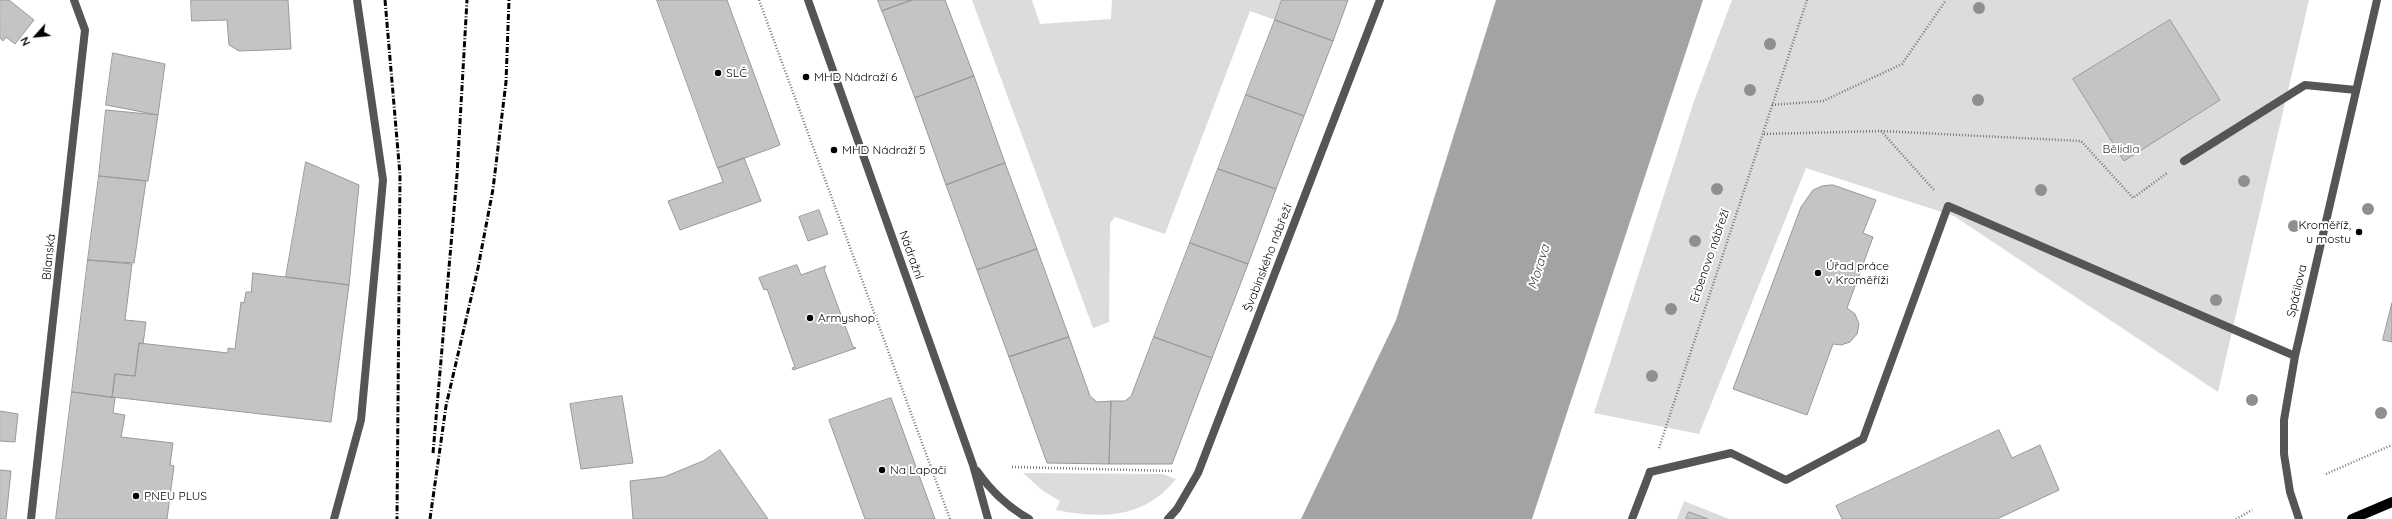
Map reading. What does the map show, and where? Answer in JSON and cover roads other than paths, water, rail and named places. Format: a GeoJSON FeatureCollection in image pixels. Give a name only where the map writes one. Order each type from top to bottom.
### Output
{"type":"FeatureCollection","features":[{"type":"Feature","properties":{"kind":"main road"},"geometry":{"type":"LineString","coordinates":[[2352,519],[2392,502]]}},
{"type":"Feature","properties":{"kind":"street","name":"Bílanská"},"geometry":{"type":"LineString","coordinates":[[31,519],[85,30],[74,0]]}},
{"type":"Feature","properties":{"kind":"street"},"geometry":{"type":"LineString","coordinates":[[334,519],[361,420],[383,180],[357,0]]}},
{"type":"Feature","properties":{"kind":"street","name":"Nádražní"},"geometry":{"type":"LineString","coordinates":[[808,0],[973,465],[988,519]]}},
{"type":"Feature","properties":{"kind":"street","name":"Švabinského nábřeží"},"geometry":{"type":"LineString","coordinates":[[1168,519],[1177,509],[1198,473],[1380,0]]}},
{"type":"Feature","properties":{"kind":"street","name":"Spáčilova"},"geometry":{"type":"LineString","coordinates":[[2298,519],[2290,492],[2284,454],[2284,420],[2295,356],[2377,0]]}},
{"type":"Feature","properties":{"kind":"street"},"geometry":{"type":"LineString","coordinates":[[2184,162],[2305,85],[2356,90]]}},
{"type":"Feature","properties":{"kind":"street"},"geometry":{"type":"LineString","coordinates":[[1632,519],[1650,472],[1731,454],[1786,480],[1863,439],[1948,206],[2295,356]]}},
{"type":"Feature","properties":{"kind":"street"},"geometry":{"type":"LineString","coordinates":[[973,465],[992,491],[1006,504],[1029,519]]}},
{"type":"Feature","properties":{"kind":"street"},"geometry":{"type":"LineString","coordinates":[[1160,519],[1177,509]]}},
{"type":"Feature","properties":{"kind":"water","name":"Morava"},"geometry":{"type":"Polygon","coordinates":[[[1496,0],[1703,0],[1532,519],[1301,519],[1396,320],[1496,0]]]}},
{"type":"Feature","properties":{"kind":"railway"},"geometry":{"type":"LineString","coordinates":[[385,0],[400,175],[397,519]]}},
{"type":"Feature","properties":{"kind":"railway"},"geometry":{"type":"LineString","coordinates":[[433,453],[457,175],[467,0]]}},
{"type":"Feature","properties":{"kind":"railway"},"geometry":{"type":"LineString","coordinates":[[430,519],[446,406],[478,268],[493,189],[506,82],[509,0]]}},
{"type":"Feature","properties":{"kind":"place","name":"SLČ"},"geometry":{"type":"Point","coordinates":[718,73]}},
{"type":"Feature","properties":{"kind":"place","name":"MHD Nádraží 6"},"geometry":{"type":"Point","coordinates":[806,77]}},
{"type":"Feature","properties":{"kind":"place","name":"MHD Nádraží 5"},"geometry":{"type":"Point","coordinates":[834,150]}},
{"type":"Feature","properties":{"kind":"place","name":"Kroměříž, u mostu"},"geometry":{"type":"Point","coordinates":[2359,232]}},
{"type":"Feature","properties":{"kind":"place","name":"Úřad práce v Kroměříži"},"geometry":{"type":"Point","coordinates":[1818,273]}},
{"type":"Feature","properties":{"kind":"place","name":"Armyshop"},"geometry":{"type":"Point","coordinates":[810,318]}},
{"type":"Feature","properties":{"kind":"place","name":"Na Lapači"},"geometry":{"type":"Point","coordinates":[882,470]}},
{"type":"Feature","properties":{"kind":"place","name":"PNEU PLUS"},"geometry":{"type":"Point","coordinates":[136,496]}},
{"type":"Feature","properties":{"kind":"park label","name":"Bělidla"},"geometry":{"type":"Point","coordinates":[2121,149]}}]}
